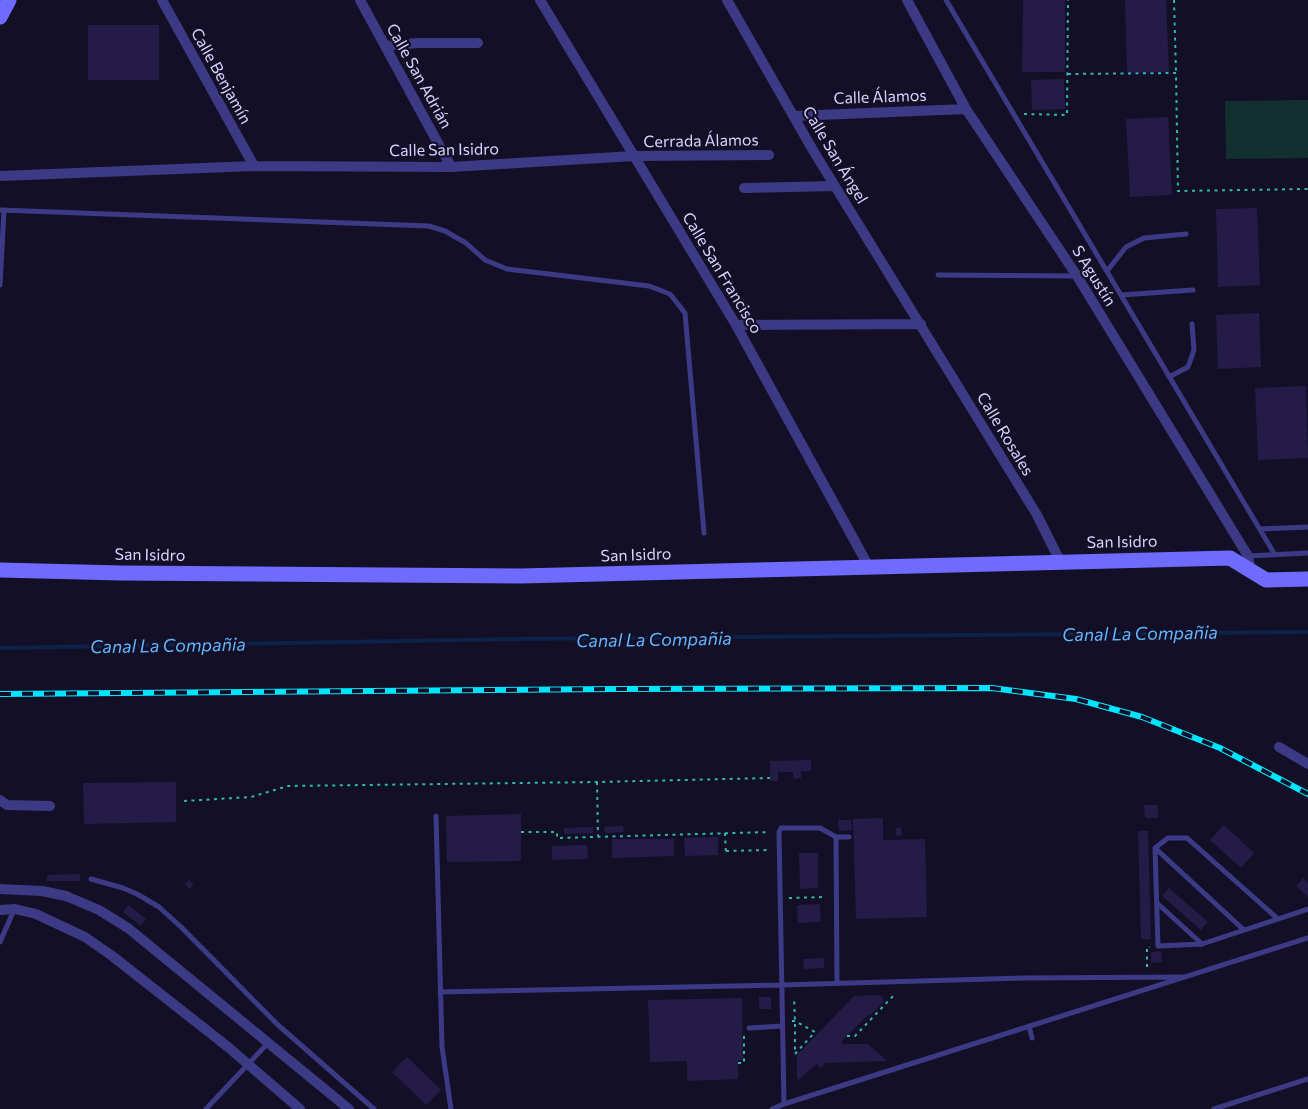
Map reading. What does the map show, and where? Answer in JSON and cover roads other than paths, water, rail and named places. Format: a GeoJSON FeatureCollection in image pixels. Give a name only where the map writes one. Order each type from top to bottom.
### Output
{"type":"FeatureCollection","features":[{"type":"Feature","properties":{"kind":"main road"},"geometry":{"type":"LineString","coordinates":[[0,17],[9,0]]}},
{"type":"Feature","properties":{"kind":"main road","name":"San Isidro"},"geometry":{"type":"LineString","coordinates":[[0,570],[520,576],[1230,558],[1250,563],[1266,580],[1308,579]]}},
{"type":"Feature","properties":{"kind":"street","name":"Calle Benjamín"},"geometry":{"type":"LineString","coordinates":[[162,0],[255,166]]}},
{"type":"Feature","properties":{"kind":"street","name":"Calle San Adrián"},"geometry":{"type":"LineString","coordinates":[[360,0],[451,166]]}},
{"type":"Feature","properties":{"kind":"street","name":"Calle San Francisco"},"geometry":{"type":"LineString","coordinates":[[540,0],[736,326],[868,567]]}},
{"type":"Feature","properties":{"kind":"street","name":"Calle San Ángel"},"geometry":{"type":"LineString","coordinates":[[727,0],[835,186],[921,324]]}},
{"type":"Feature","properties":{"kind":"street","name":"S Agustín"},"geometry":{"type":"LineString","coordinates":[[907,0],[966,108],[1077,276],[1250,563]]}},
{"type":"Feature","properties":{"kind":"street"},"geometry":{"type":"LineString","coordinates":[[385,46],[418,43],[478,43]]}},
{"type":"Feature","properties":{"kind":"street","name":"Calle Álamos"},"geometry":{"type":"LineString","coordinates":[[794,116],[966,108]]}},
{"type":"Feature","properties":{"kind":"street","name":"Cerrada Álamos"},"geometry":{"type":"LineString","coordinates":[[634,156],[769,155]]}},
{"type":"Feature","properties":{"kind":"street","name":"Calle San Isidro"},"geometry":{"type":"LineString","coordinates":[[0,176],[255,166],[451,166],[634,156]]}},
{"type":"Feature","properties":{"kind":"street"},"geometry":{"type":"LineString","coordinates":[[744,188],[835,186]]}},
{"type":"Feature","properties":{"kind":"street"},"geometry":{"type":"LineString","coordinates":[[736,326],[921,324]]}},
{"type":"Feature","properties":{"kind":"street","name":"Calle Rosales"},"geometry":{"type":"LineString","coordinates":[[921,324],[1037,515],[1060,561]]}},
{"type":"Feature","properties":{"kind":"street"},"geometry":{"type":"LineString","coordinates":[[1279,747],[1308,764]]}},
{"type":"Feature","properties":{"kind":"street"},"geometry":{"type":"LineString","coordinates":[[0,800],[7,806],[50,806]]}},
{"type":"Feature","properties":{"kind":"street"},"geometry":{"type":"LineString","coordinates":[[0,889],[42,891],[66,896],[99,910],[128,928],[349,1109]]}},
{"type":"Feature","properties":{"kind":"street"},"geometry":{"type":"LineString","coordinates":[[0,910],[15,909],[36,914],[93,943],[249,1065],[300,1109]]}},
{"type":"Feature","properties":{"kind":"lane"},"geometry":{"type":"LineString","coordinates":[[946,0],[1275,555]]}},
{"type":"Feature","properties":{"kind":"lane"},"geometry":{"type":"LineString","coordinates":[[0,285],[2,210],[429,226],[445,231],[466,243],[485,260],[507,269],[649,286],[670,294],[685,313],[704,533]]}},
{"type":"Feature","properties":{"kind":"lane"},"geometry":{"type":"LineString","coordinates":[[1107,271],[1126,247],[1144,238],[1186,234]]}},
{"type":"Feature","properties":{"kind":"lane"},"geometry":{"type":"LineString","coordinates":[[938,275],[1077,276]]}},
{"type":"Feature","properties":{"kind":"lane"},"geometry":{"type":"LineString","coordinates":[[1121,295],[1193,290]]}},
{"type":"Feature","properties":{"kind":"lane"},"geometry":{"type":"LineString","coordinates":[[1169,377],[1188,367],[1194,350],[1192,324]]}},
{"type":"Feature","properties":{"kind":"lane"},"geometry":{"type":"LineString","coordinates":[[1260,530],[1308,527]]}},
{"type":"Feature","properties":{"kind":"lane"},"geometry":{"type":"LineString","coordinates":[[1250,563],[1275,555],[1308,554]]}},
{"type":"Feature","properties":{"kind":"lane"},"geometry":{"type":"LineString","coordinates":[[436,816],[442,1047],[451,1109]]}},
{"type":"Feature","properties":{"kind":"lane"},"geometry":{"type":"LineString","coordinates":[[784,1104],[778,832],[781,828],[820,828],[836,837],[849,837]]}},
{"type":"Feature","properties":{"kind":"lane"},"geometry":{"type":"LineString","coordinates":[[836,837],[837,983]]}},
{"type":"Feature","properties":{"kind":"lane"},"geometry":{"type":"LineString","coordinates":[[1155,848],[1168,838],[1187,838],[1278,919]]}},
{"type":"Feature","properties":{"kind":"lane"},"geometry":{"type":"LineString","coordinates":[[1155,848],[1158,946],[1202,944],[1308,909]]}},
{"type":"Feature","properties":{"kind":"lane"},"geometry":{"type":"LineString","coordinates":[[1155,848],[1244,930]]}},
{"type":"Feature","properties":{"kind":"lane"},"geometry":{"type":"LineString","coordinates":[[91,879],[123,888],[159,908],[180,926],[278,1025],[374,1109]]}},
{"type":"Feature","properties":{"kind":"lane"},"geometry":{"type":"LineString","coordinates":[[1156,903],[1202,944]]}},
{"type":"Feature","properties":{"kind":"lane"},"geometry":{"type":"LineString","coordinates":[[0,942],[15,909]]}},
{"type":"Feature","properties":{"kind":"lane"},"geometry":{"type":"LineString","coordinates":[[772,1109],[1308,938]]}},
{"type":"Feature","properties":{"kind":"lane"},"geometry":{"type":"LineString","coordinates":[[440,992],[1024,978],[1188,977]]}},
{"type":"Feature","properties":{"kind":"lane"},"geometry":{"type":"LineString","coordinates":[[746,1028],[782,1026]]}},
{"type":"Feature","properties":{"kind":"lane"},"geometry":{"type":"LineString","coordinates":[[1029,1026],[1032,1038]]}},
{"type":"Feature","properties":{"kind":"lane"},"geometry":{"type":"LineString","coordinates":[[206,1109],[268,1043]]}},
{"type":"Feature","properties":{"kind":"lane"},"geometry":{"type":"LineString","coordinates":[[1214,1109],[1308,1079]]}},
{"type":"Feature","properties":{"kind":"waterway","name":"Canal La Compañia"},"geometry":{"type":"LineString","coordinates":[[0,648],[515,639],[1308,632]]}},
{"type":"Feature","properties":{"kind":"railway"},"geometry":{"type":"LineString","coordinates":[[0,694],[992,688],[1076,699],[1142,717],[1220,748],[1308,794]]}}]}
